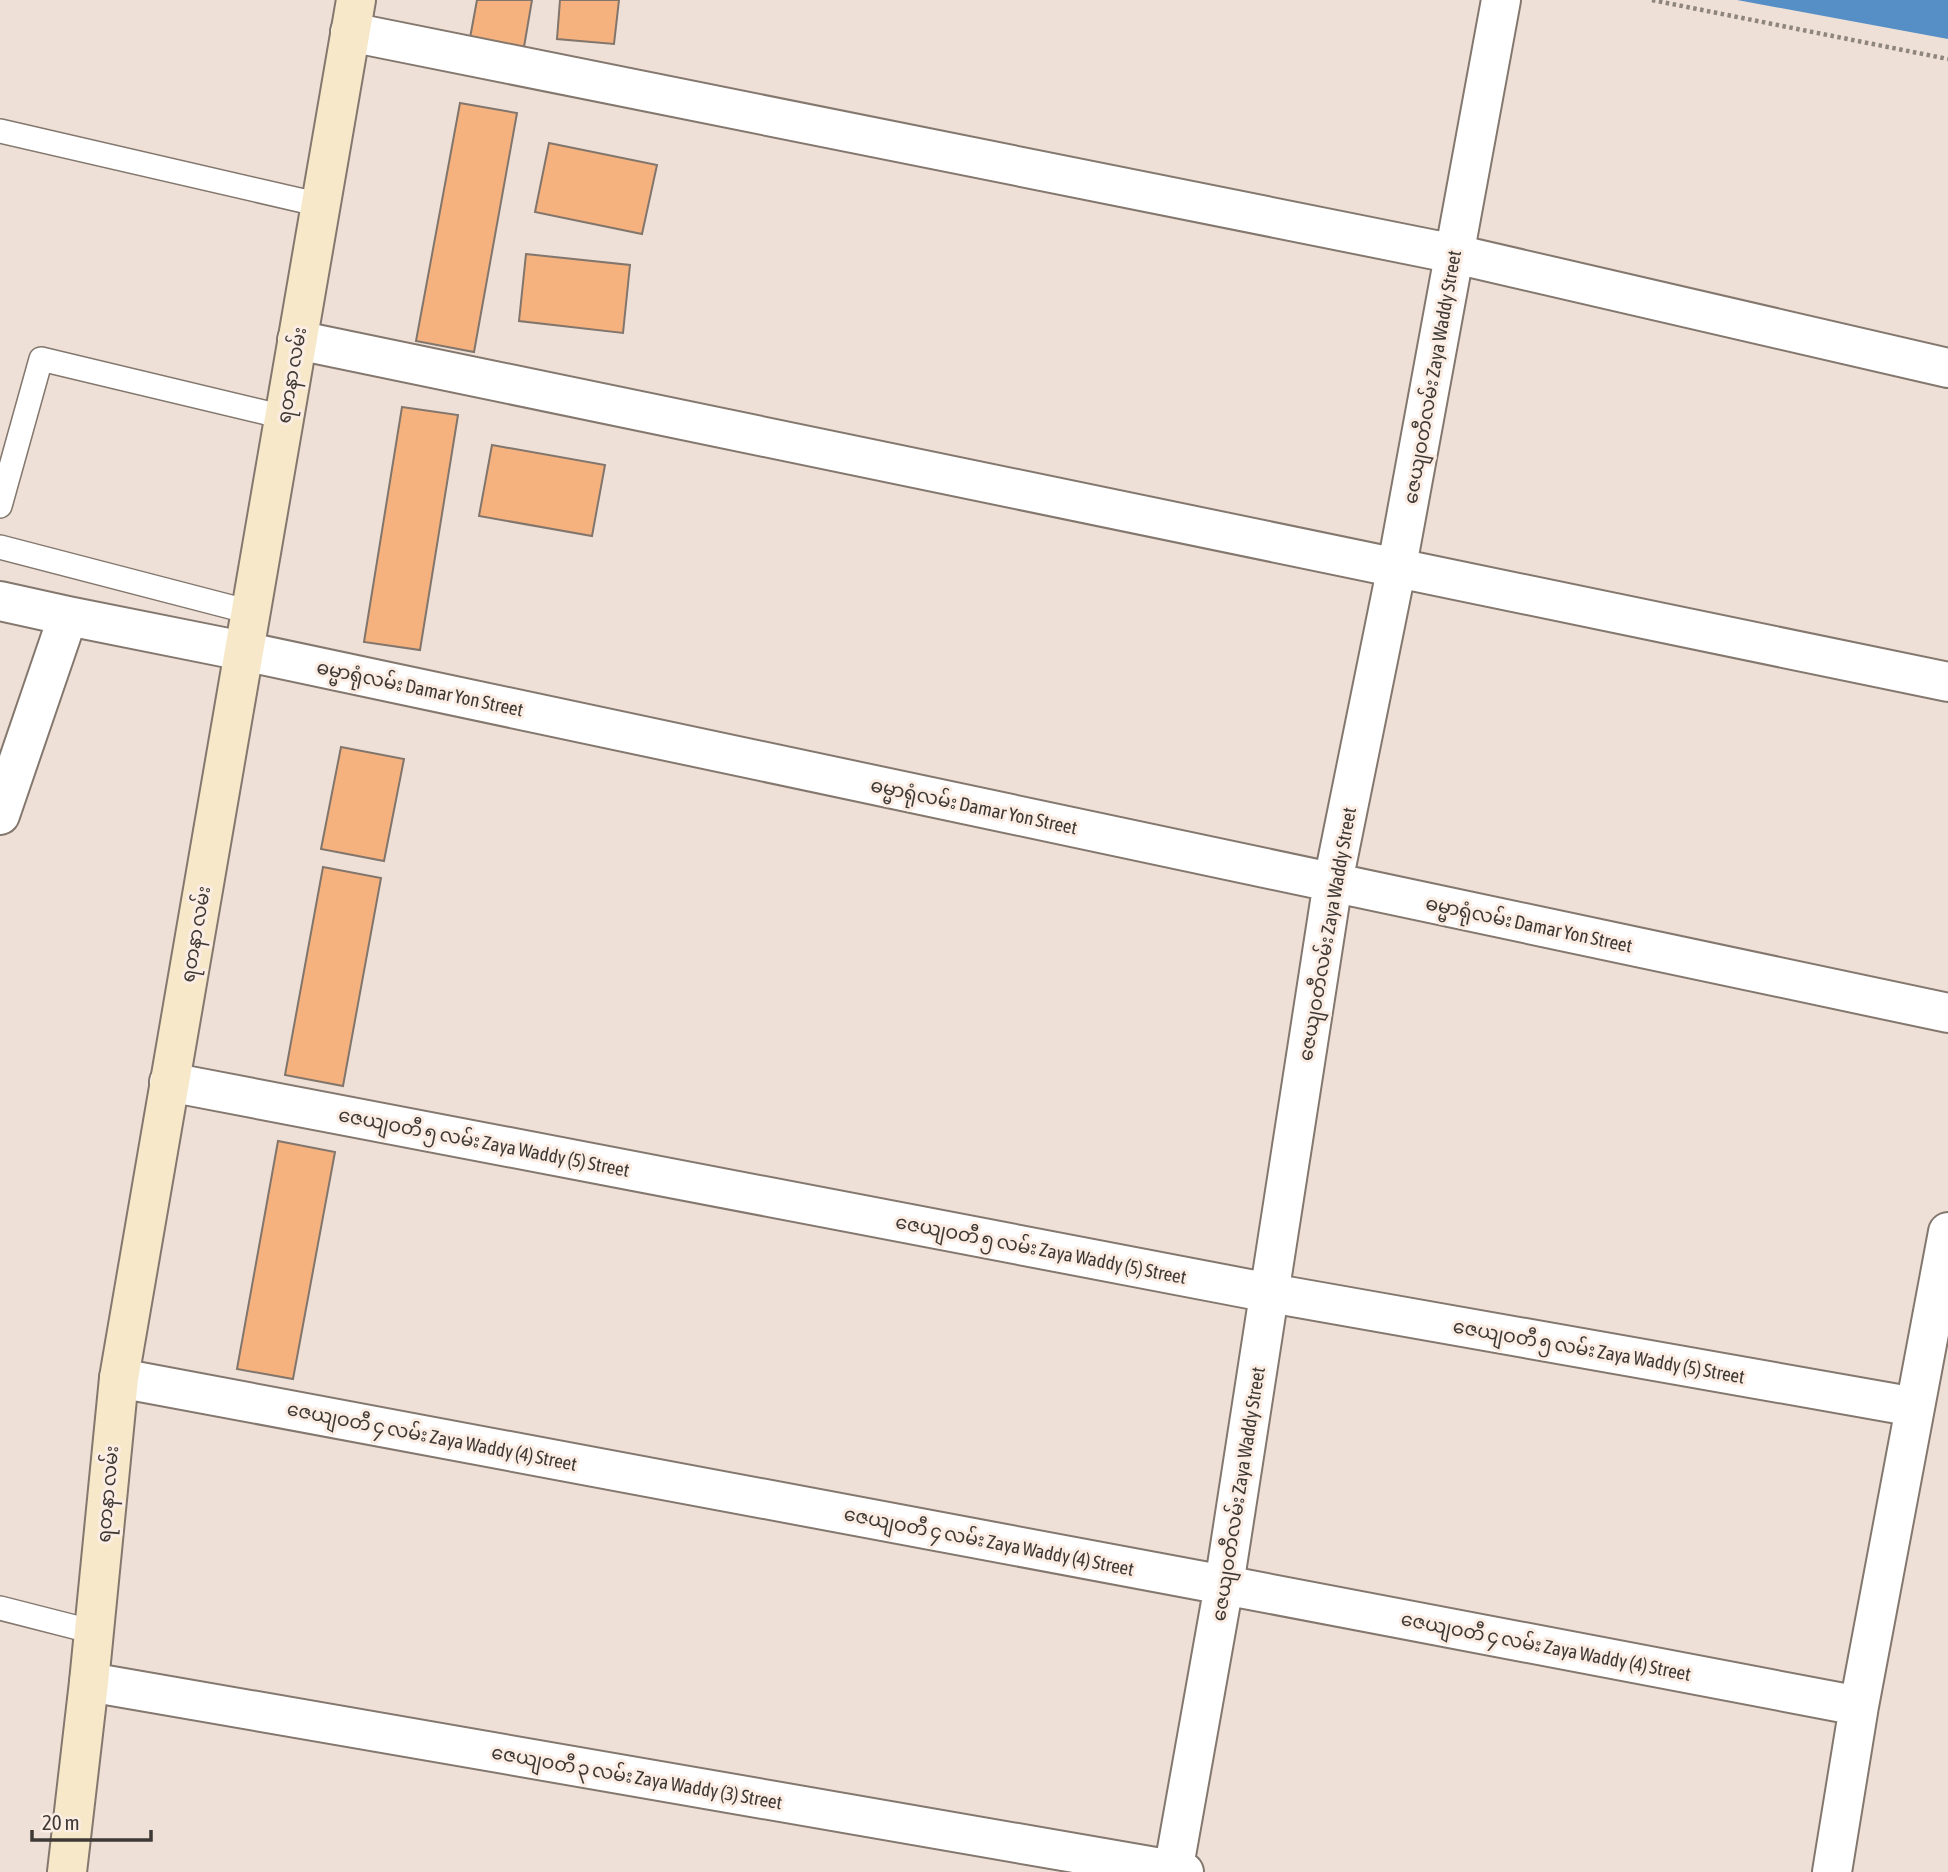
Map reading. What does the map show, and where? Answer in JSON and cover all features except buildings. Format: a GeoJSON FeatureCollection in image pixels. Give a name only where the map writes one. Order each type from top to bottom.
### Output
{"type":"FeatureCollection","features":[{"type":"Feature","properties":{"kind":"main road","name":"ရတနာ လမ်း"},"geometry":{"type":"LineString","coordinates":[[67,1872],[89,1682],[118,1378],[353,16]]}},
{"type":"Feature","properties":{"kind":"street","name":"ဇေယျဝတီလမ်း Zaya Waddy Street"},"geometry":{"type":"LineString","coordinates":[[1177,1871],[1333,882],[1397,566],[1501,0]]}},
{"type":"Feature","properties":{"kind":"street"},"geometry":{"type":"LineString","coordinates":[[353,16],[1455,254],[1948,368]]}},
{"type":"Feature","properties":{"kind":"street"},"geometry":{"type":"LineString","coordinates":[[297,340],[1948,682]]}},
{"type":"Feature","properties":{"kind":"street","name":"ဓမ္မာရုံလမ်း Damar Yon Street"},"geometry":{"type":"LineString","coordinates":[[0,601],[1948,1013]]}},
{"type":"Feature","properties":{"kind":"street"},"geometry":{"type":"LineString","coordinates":[[3,794],[68,617]]}},
{"type":"Feature","properties":{"kind":"street","name":"ဇေယျဝတီ ၅ လမ်း Zaya Waddy (5) Street"},"geometry":{"type":"LineString","coordinates":[[169,1082],[1270,1293],[1915,1408]]}},
{"type":"Feature","properties":{"kind":"street"},"geometry":{"type":"LineString","coordinates":[[1832,1872],[1859,1706],[1948,1232]]}},
{"type":"Feature","properties":{"kind":"street","name":"ဇေယျဝတီ ၄ လမ်း Zaya Waddy (4) Street"},"geometry":{"type":"LineString","coordinates":[[118,1378],[1859,1706]]}},
{"type":"Feature","properties":{"kind":"street","name":"ဇေယျဝတီ ၃ လမ်း Zaya Waddy (3) Street"},"geometry":{"type":"LineString","coordinates":[[89,1682],[1177,1871]]}},
{"type":"Feature","properties":{"kind":"lane"},"geometry":{"type":"LineString","coordinates":[[0,131],[321,205]]}},
{"type":"Feature","properties":{"kind":"lane"},"geometry":{"type":"LineString","coordinates":[[0,506],[9,437],[41,359],[284,417]]}},
{"type":"Feature","properties":{"kind":"lane"},"geometry":{"type":"LineString","coordinates":[[0,547],[250,612]]}},
{"type":"Feature","properties":{"kind":"lane"},"geometry":{"type":"LineString","coordinates":[[0,1608],[94,1632]]}},
{"type":"Feature","properties":{"kind":"path"},"geometry":{"type":"LineString","coordinates":[[1652,0],[1948,59]]}},
{"type":"Feature","properties":{"kind":"water"},"geometry":{"type":"Polygon","coordinates":[[[1737,0],[1948,0],[1948,39],[1737,0]]]}}]}
